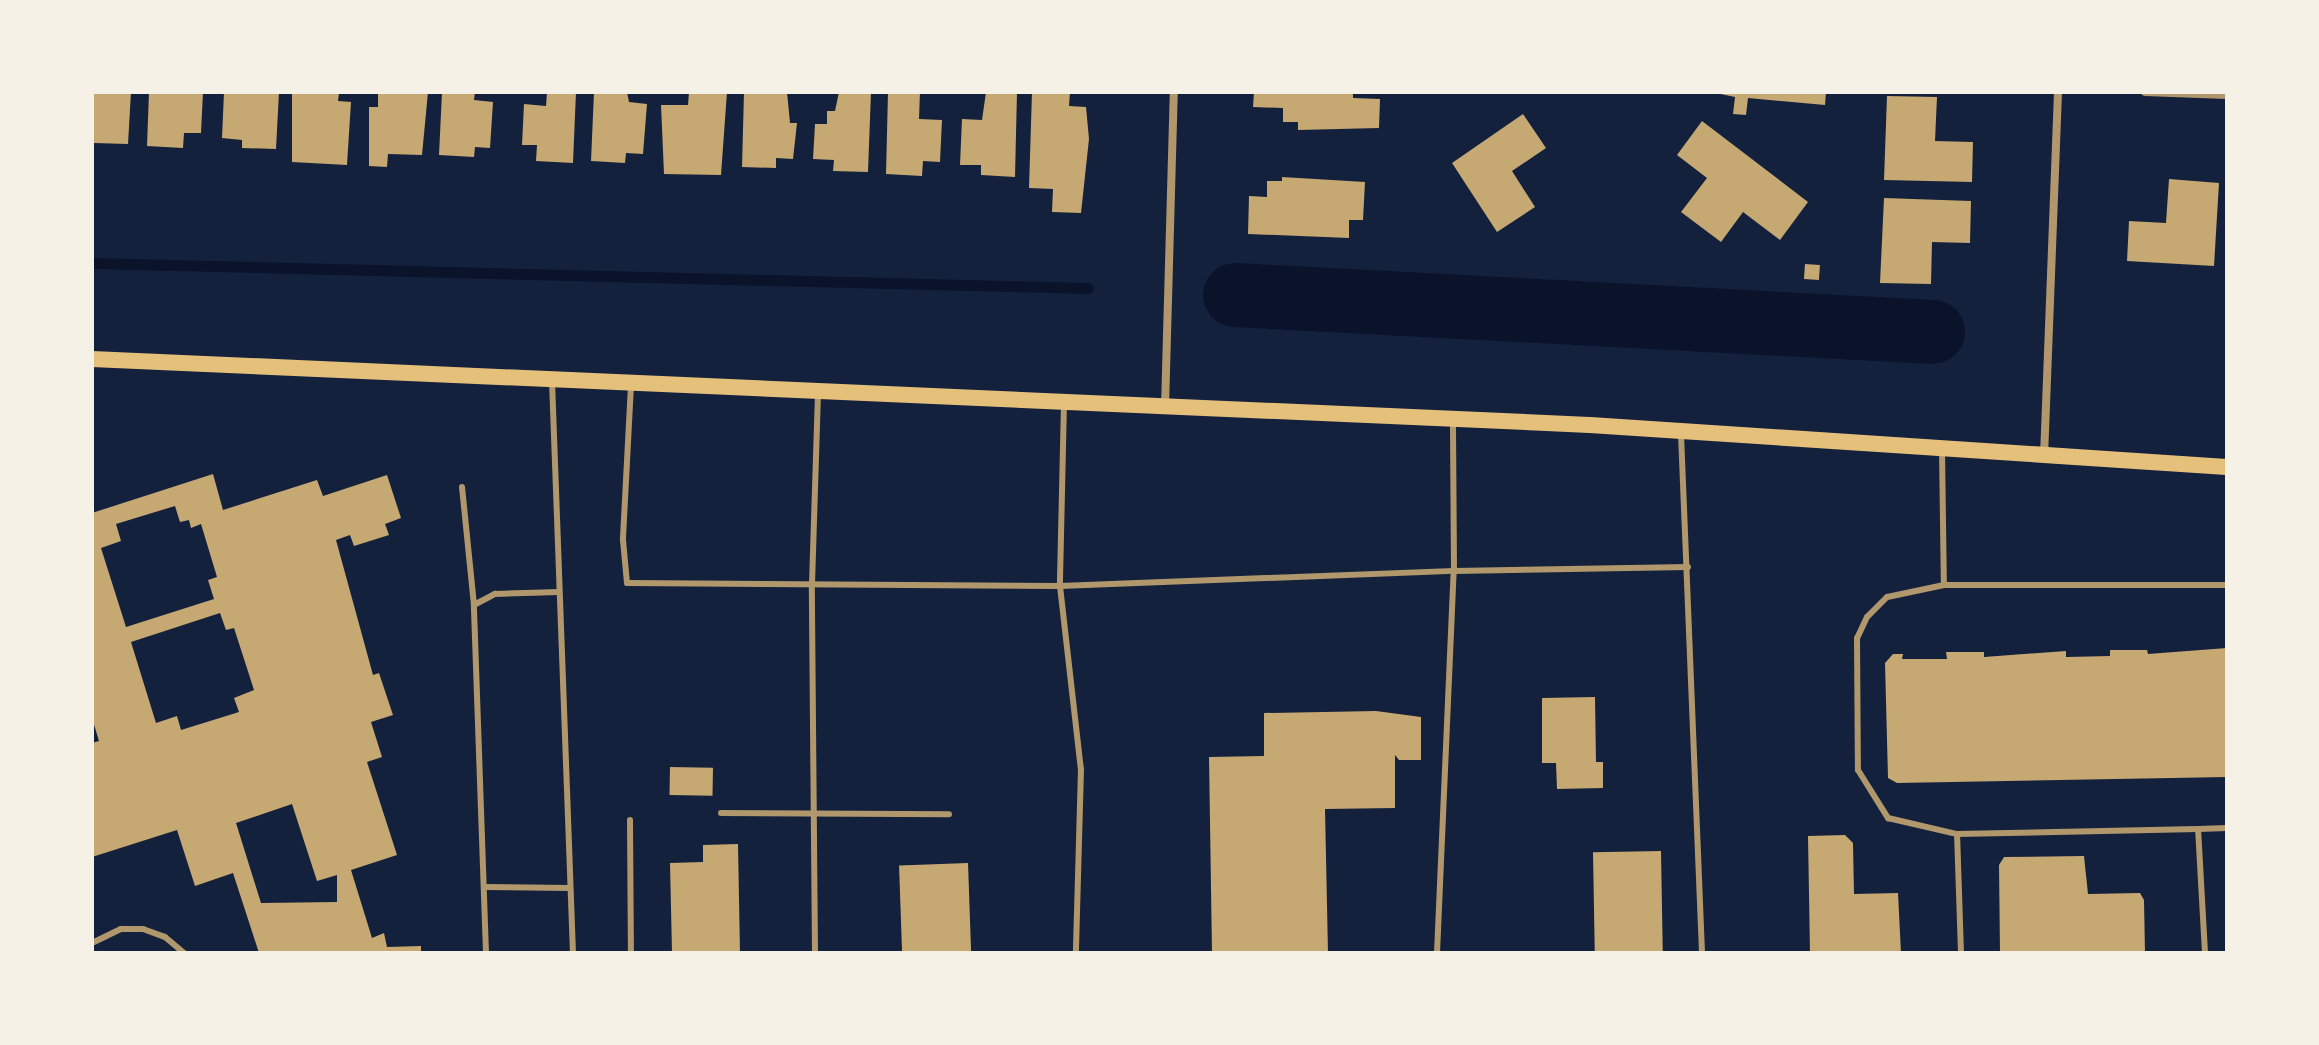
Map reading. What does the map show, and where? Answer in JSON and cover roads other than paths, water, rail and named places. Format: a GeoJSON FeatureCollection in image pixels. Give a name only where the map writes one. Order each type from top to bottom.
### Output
{"type":"FeatureCollection","features":[{"type":"Feature","properties":{"kind":"main road"},"geometry":{"type":"LineString","coordinates":[[92,359],[1681,430],[2227,467]]}},
{"type":"Feature","properties":{"kind":"street"},"geometry":{"type":"LineString","coordinates":[[1165,408],[1174,92]]}},
{"type":"Feature","properties":{"kind":"street"},"geometry":{"type":"LineString","coordinates":[[2044,457],[2058,92]]}},
{"type":"Feature","properties":{"kind":"street"},"geometry":{"type":"LineString","coordinates":[[2145,92],[2227,95]]}},
{"type":"Feature","properties":{"kind":"lane"},"geometry":{"type":"LineString","coordinates":[[552,378],[573,953]]}},
{"type":"Feature","properties":{"kind":"lane"},"geometry":{"type":"LineString","coordinates":[[631,382],[623,540],[627,583],[1060,586],[1454,571],[1688,567]]}},
{"type":"Feature","properties":{"kind":"lane"},"geometry":{"type":"LineString","coordinates":[[815,953],[812,584],[818,391]]}},
{"type":"Feature","properties":{"kind":"lane"},"geometry":{"type":"LineString","coordinates":[[1064,403],[1060,586],[1081,769],[1076,953]]}},
{"type":"Feature","properties":{"kind":"lane"},"geometry":{"type":"LineString","coordinates":[[1437,953],[1454,571],[1453,420]]}},
{"type":"Feature","properties":{"kind":"lane"},"geometry":{"type":"LineString","coordinates":[[1681,430],[1702,953]]}},
{"type":"Feature","properties":{"kind":"lane"},"geometry":{"type":"LineString","coordinates":[[1942,450],[1944,585]]}},
{"type":"Feature","properties":{"kind":"lane"},"geometry":{"type":"LineString","coordinates":[[462,487],[474,605],[486,953]]}},
{"type":"Feature","properties":{"kind":"lane"},"geometry":{"type":"LineString","coordinates":[[2227,585],[1944,585],[1887,597],[1867,617],[1857,638],[1858,770],[1888,818],[1957,834],[2227,828]]}},
{"type":"Feature","properties":{"kind":"lane"},"geometry":{"type":"LineString","coordinates":[[474,605],[495,594],[559,592]]}},
{"type":"Feature","properties":{"kind":"lane"},"geometry":{"type":"LineString","coordinates":[[721,813],[949,814]]}},
{"type":"Feature","properties":{"kind":"lane"},"geometry":{"type":"LineString","coordinates":[[630,820],[631,953]]}},
{"type":"Feature","properties":{"kind":"lane"},"geometry":{"type":"LineString","coordinates":[[2198,829],[2205,953]]}},
{"type":"Feature","properties":{"kind":"lane"},"geometry":{"type":"LineString","coordinates":[[1957,834],[1961,953]]}},
{"type":"Feature","properties":{"kind":"lane"},"geometry":{"type":"LineString","coordinates":[[484,887],[570,888]]}},
{"type":"Feature","properties":{"kind":"lane"},"geometry":{"type":"LineString","coordinates":[[92,943],[121,929],[143,929],[165,937],[184,953]]}},
{"type":"Feature","properties":{"kind":"waterway"},"geometry":{"type":"LineString","coordinates":[[92,263],[1088,288]]}},
{"type":"Feature","properties":{"kind":"waterway"},"geometry":{"type":"LineString","coordinates":[[1235,295],[1933,332]]}}]}
